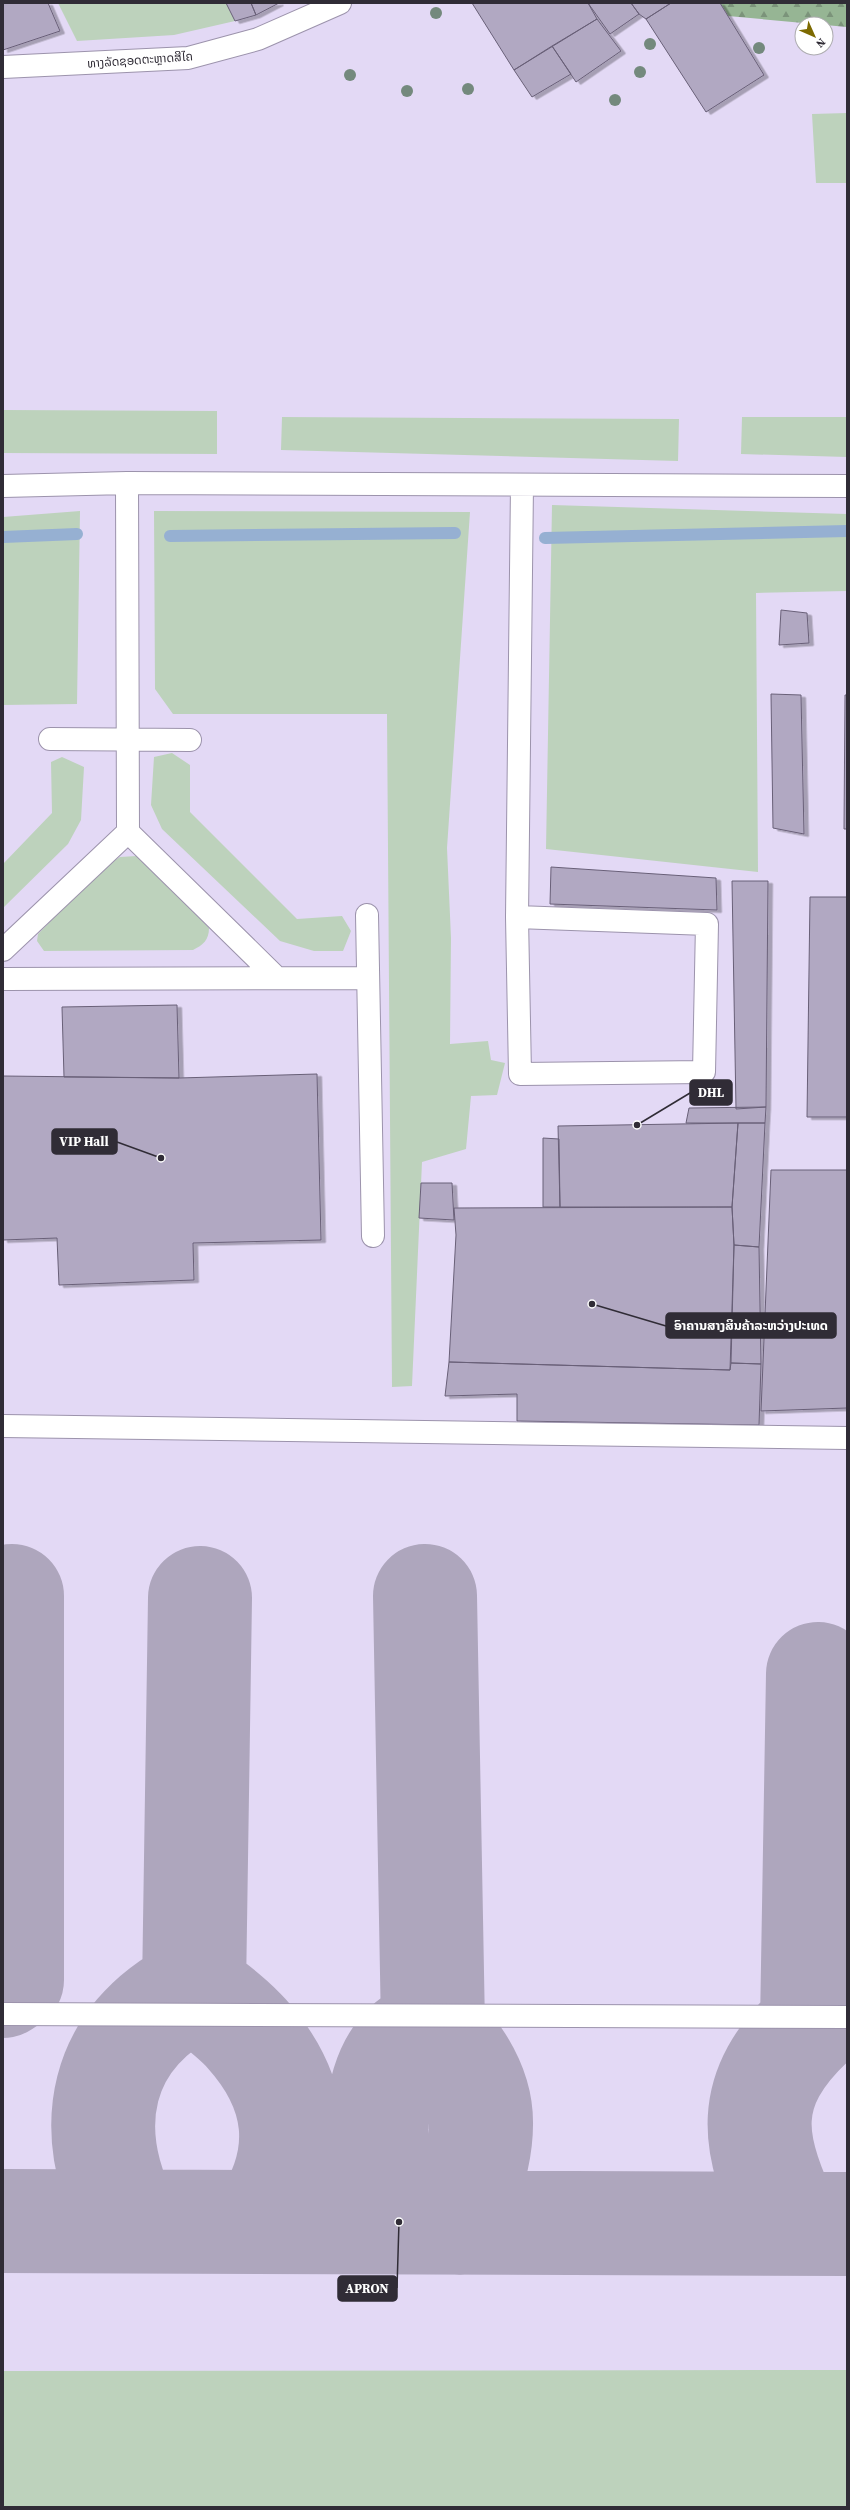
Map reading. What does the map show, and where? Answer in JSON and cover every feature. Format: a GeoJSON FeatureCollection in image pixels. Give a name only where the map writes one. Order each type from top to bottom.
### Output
{"type":"FeatureCollection","features":[{"type":"Feature","properties":{"kind":"street","name":"ທາງລັດຊອດຕະຫຼາດສີໄຄ"},"geometry":{"type":"LineString","coordinates":[[3,67],[188,58],[258,39],[312,17],[340,3]]}},
{"type":"Feature","properties":{"kind":"street"},"geometry":{"type":"LineString","coordinates":[[127,483],[128,832],[277,978]]}},
{"type":"Feature","properties":{"kind":"street"},"geometry":{"type":"LineString","coordinates":[[3,486],[127,483],[847,486]]}},
{"type":"Feature","properties":{"kind":"street"},"geometry":{"type":"LineString","coordinates":[[517,917],[707,924],[704,1072],[520,1074],[517,917],[522,485]]}},
{"type":"Feature","properties":{"kind":"street"},"geometry":{"type":"LineString","coordinates":[[50,739],[190,740]]}},
{"type":"Feature","properties":{"kind":"street"},"geometry":{"type":"LineString","coordinates":[[3,950],[128,832]]}},
{"type":"Feature","properties":{"kind":"street"},"geometry":{"type":"LineString","coordinates":[[367,915],[373,1236]]}},
{"type":"Feature","properties":{"kind":"street"},"geometry":{"type":"LineString","coordinates":[[3,979],[368,978]]}},
{"type":"Feature","properties":{"kind":"street"},"geometry":{"type":"LineString","coordinates":[[3,1426],[847,1438]]}},
{"type":"Feature","properties":{"kind":"street"},"geometry":{"type":"LineString","coordinates":[[3,2014],[847,2017]]}},
{"type":"Feature","properties":{"kind":"green space"},"geometry":{"type":"Polygon","coordinates":[[[58,3],[227,3],[235,21],[174,35],[77,41],[58,3]]]}},
{"type":"Feature","properties":{"kind":"green space"},"geometry":{"type":"Polygon","coordinates":[[[720,3],[847,3],[847,27],[834,26],[834,16],[794,16],[794,22],[728,16],[720,3]]]}},
{"type":"Feature","properties":{"kind":"green space"},"geometry":{"type":"Polygon","coordinates":[[[847,113],[847,183],[816,183],[812,114],[847,113]]]}},
{"type":"Feature","properties":{"kind":"green space"},"geometry":{"type":"Polygon","coordinates":[[[3,410],[217,411],[217,454],[3,453],[3,410]]]}},
{"type":"Feature","properties":{"kind":"green space"},"geometry":{"type":"Polygon","coordinates":[[[282,417],[679,419],[678,461],[281,450],[282,417]]]}},
{"type":"Feature","properties":{"kind":"green space"},"geometry":{"type":"Polygon","coordinates":[[[742,417],[847,417],[847,457],[741,454],[742,417]]]}},
{"type":"Feature","properties":{"kind":"green space"},"geometry":{"type":"Polygon","coordinates":[[[552,505],[847,514],[847,591],[756,593],[758,872],[546,849],[552,505]]]}},
{"type":"Feature","properties":{"kind":"green space"},"geometry":{"type":"Polygon","coordinates":[[[80,511],[77,704],[3,705],[3,517],[80,511]]]}},
{"type":"Feature","properties":{"kind":"green space"},"geometry":{"type":"Polygon","coordinates":[[[154,511],[470,512],[447,848],[451,938],[450,1044],[488,1041],[491,1060],[505,1063],[497,1095],[471,1096],[466,1149],[422,1162],[412,1386],[392,1387],[387,714],[173,714],[155,689],[154,511]]]}},
{"type":"Feature","properties":{"kind":"green space"},"geometry":{"type":"Polygon","coordinates":[[[172,753],[190,765],[190,812],[297,919],[342,916],[351,931],[343,951],[314,951],[280,941],[162,829],[151,805],[154,757],[172,753]]]}},
{"type":"Feature","properties":{"kind":"green space"},"geometry":{"type":"Polygon","coordinates":[[[62,757],[84,767],[81,820],[68,844],[3,908],[3,864],[52,813],[51,762],[62,757]]]}},
{"type":"Feature","properties":{"kind":"green space"},"geometry":{"type":"Polygon","coordinates":[[[137,856],[149,860],[209,928],[207,939],[193,950],[44,951],[37,941],[38,934],[103,867],[120,857],[137,856]]]}},
{"type":"Feature","properties":{"kind":"green space"},"geometry":{"type":"Polygon","coordinates":[[[847,2370],[847,2507],[3,2507],[3,2371],[847,2370]]]}},
{"type":"Feature","properties":{"kind":"building"},"geometry":{"type":"Polygon","coordinates":[[[3,3],[48,3],[60,31],[3,50],[3,3]]]}},
{"type":"Feature","properties":{"kind":"building"},"geometry":{"type":"Polygon","coordinates":[[[226,3],[251,3],[256,15],[235,21],[226,3]]]}},
{"type":"Feature","properties":{"kind":"building"},"geometry":{"type":"Polygon","coordinates":[[[251,3],[279,3],[256,15],[251,3]]]}},
{"type":"Feature","properties":{"kind":"building"},"geometry":{"type":"Polygon","coordinates":[[[472,3],[588,3],[597,19],[514,70],[472,3]]]}},
{"type":"Feature","properties":{"kind":"building"},"geometry":{"type":"Polygon","coordinates":[[[588,3],[631,3],[639,14],[610,34],[588,3]]]}},
{"type":"Feature","properties":{"kind":"building"},"geometry":{"type":"Polygon","coordinates":[[[631,3],[671,3],[646,19],[639,14],[631,3]]]}},
{"type":"Feature","properties":{"kind":"building"},"geometry":{"type":"Polygon","coordinates":[[[671,3],[720,3],[764,75],[706,112],[646,19],[671,3]]]}},
{"type":"Feature","properties":{"kind":"building"},"geometry":{"type":"Polygon","coordinates":[[[597,19],[621,51],[576,82],[552,46],[597,19]]]}},
{"type":"Feature","properties":{"kind":"building"},"geometry":{"type":"Polygon","coordinates":[[[552,46],[571,74],[532,97],[514,70],[552,46]]]}},
{"type":"Feature","properties":{"kind":"building"},"geometry":{"type":"Polygon","coordinates":[[[781,610],[807,613],[809,643],[779,645],[781,610]]]}},
{"type":"Feature","properties":{"kind":"building"},"geometry":{"type":"Polygon","coordinates":[[[771,694],[801,695],[804,834],[773,828],[771,694]]]}},
{"type":"Feature","properties":{"kind":"building"},"geometry":{"type":"Polygon","coordinates":[[[845,695],[847,695],[847,829],[844,829],[845,695]]]}},
{"type":"Feature","properties":{"kind":"building"},"geometry":{"type":"Polygon","coordinates":[[[551,867],[716,878],[717,910],[550,904],[551,867]]]}},
{"type":"Feature","properties":{"kind":"building"},"geometry":{"type":"Polygon","coordinates":[[[732,881],[768,881],[766,1107],[736,1109],[732,881]]]}},
{"type":"Feature","properties":{"kind":"building"},"geometry":{"type":"Polygon","coordinates":[[[810,897],[847,897],[847,1117],[807,1117],[810,897]]]}},
{"type":"Feature","properties":{"kind":"building"},"geometry":{"type":"Polygon","coordinates":[[[177,1005],[179,1078],[64,1077],[62,1007],[177,1005]]]}},
{"type":"Feature","properties":{"kind":"building"},"geometry":{"type":"Polygon","coordinates":[[[317,1074],[321,1240],[193,1243],[194,1280],[59,1285],[57,1238],[3,1240],[3,1076],[179,1078],[317,1074]]]}},
{"type":"Feature","properties":{"kind":"building"},"geometry":{"type":"Polygon","coordinates":[[[766,1107],[765,1123],[686,1123],[689,1108],[766,1107]]]}},
{"type":"Feature","properties":{"kind":"building"},"geometry":{"type":"Polygon","coordinates":[[[738,1123],[732,1207],[560,1207],[558,1126],[738,1123]]]}},
{"type":"Feature","properties":{"kind":"building"},"geometry":{"type":"Polygon","coordinates":[[[738,1123],[765,1123],[759,1247],[734,1245],[732,1207],[738,1123]]]}},
{"type":"Feature","properties":{"kind":"building"},"geometry":{"type":"Polygon","coordinates":[[[543,1138],[559,1139],[560,1207],[543,1207],[543,1138]]]}},
{"type":"Feature","properties":{"kind":"building"},"geometry":{"type":"Polygon","coordinates":[[[771,1170],[847,1170],[847,1408],[761,1411],[771,1170]]]}},
{"type":"Feature","properties":{"kind":"building"},"geometry":{"type":"Polygon","coordinates":[[[421,1183],[452,1183],[454,1220],[419,1218],[421,1183]]]}},
{"type":"Feature","properties":{"kind":"building"},"geometry":{"type":"Polygon","coordinates":[[[732,1207],[734,1245],[730,1370],[449,1362],[456,1235],[454,1208],[732,1207]]]}},
{"type":"Feature","properties":{"kind":"building"},"geometry":{"type":"Polygon","coordinates":[[[734,1245],[759,1247],[761,1364],[731,1363],[734,1245]]]}},
{"type":"Feature","properties":{"kind":"building"},"geometry":{"type":"Polygon","coordinates":[[[449,1362],[730,1370],[731,1363],[761,1364],[759,1425],[517,1421],[517,1394],[445,1396],[449,1362]]]}},
{"type":"Feature","properties":{"kind":"waterway"},"geometry":{"type":"LineString","coordinates":[[545,538],[847,531]]}},
{"type":"Feature","properties":{"kind":"waterway"},"geometry":{"type":"LineString","coordinates":[[170,536],[455,533]]}},
{"type":"Feature","properties":{"kind":"waterway"},"geometry":{"type":"LineString","coordinates":[[3,537],[77,534]]}},
{"type":"Feature","properties":{"kind":"taxiway"},"geometry":{"type":"LineString","coordinates":[[3,1986],[12,1980],[12,1596]]}},
{"type":"Feature","properties":{"kind":"taxiway"},"geometry":{"type":"LineString","coordinates":[[399,2222],[384,2192],[379,2172],[376,2136],[380,2097],[392,2064],[401,2050],[408,2043],[433,2026],[425,1596]]}},
{"type":"Feature","properties":{"kind":"taxiway"},"geometry":{"type":"LineString","coordinates":[[128,2220],[114,2186],[105,2152],[103,2120],[108,2089],[119,2060],[137,2033],[162,2009],[194,1989],[200,1598]]}},
{"type":"Feature","properties":{"kind":"taxiway"},"geometry":{"type":"LineString","coordinates":[[790,2224],[767,2168],[761,2143],[760,2118],[764,2095],[773,2072],[789,2048],[812,2024],[818,1674]]}},
{"type":"Feature","properties":{"kind":"taxiway"},"geometry":{"type":"LineString","coordinates":[[194,1989],[228,2016],[247,2034],[264,2056],[277,2079],[286,2102],[291,2125],[291,2149],[286,2173],[277,2197],[263,2221]]}},
{"type":"Feature","properties":{"kind":"taxiway"},"geometry":{"type":"LineString","coordinates":[[433,2026],[451,2047],[467,2071],[473,2084],[480,2111],[481,2125],[479,2150],[460,2223]]}},
{"type":"Feature","properties":{"kind":"taxiway"},"geometry":{"type":"LineString","coordinates":[[3,2221],[847,2224]]}},
{"type":"Feature","properties":{"kind":"place","name":"DHL"},"geometry":{"type":"Point","coordinates":[637,1125]}},
{"type":"Feature","properties":{"kind":"place","name":"VIP Hall"},"geometry":{"type":"Point","coordinates":[161,1158]}},
{"type":"Feature","properties":{"kind":"place","name":"ົອາຄານສາງສິນຄ້າລະຫວ່າງປະເທດ"},"geometry":{"type":"Point","coordinates":[592,1304]}},
{"type":"Feature","properties":{"kind":"place","name":"APRON"},"geometry":{"type":"Point","coordinates":[399,2222]}}]}
